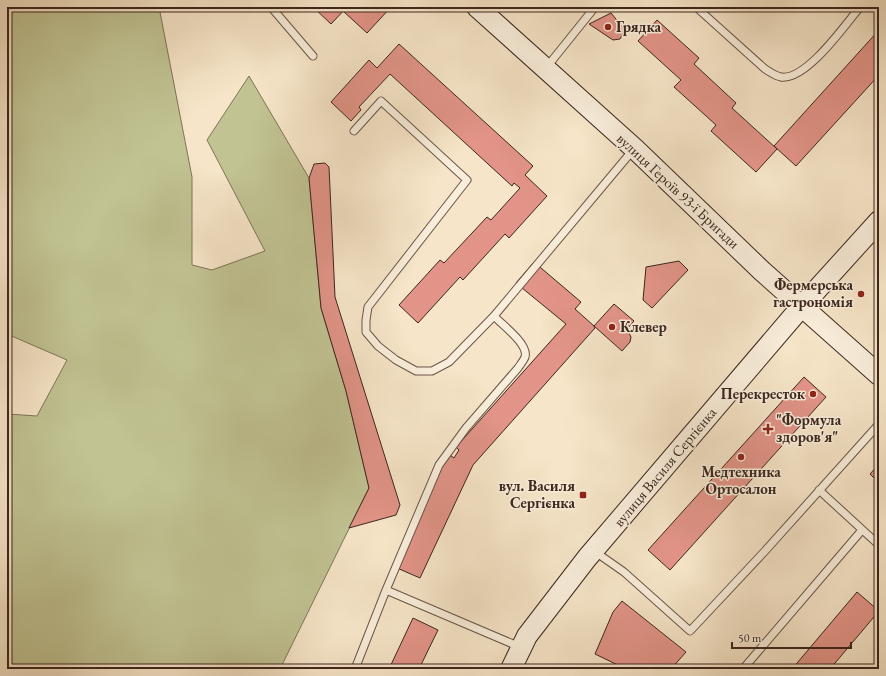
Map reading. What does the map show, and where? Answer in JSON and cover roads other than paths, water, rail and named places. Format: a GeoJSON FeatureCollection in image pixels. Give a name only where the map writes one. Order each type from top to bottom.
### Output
{"type":"FeatureCollection","features":[{"type":"Feature","properties":{"kind":"main road","name":"вулиця Героїв 93-ї Бригади"},"geometry":{"type":"LineString","coordinates":[[477,7],[635,149],[762,271],[879,376]]}},
{"type":"Feature","properties":{"kind":"main road","name":"вулиця Василя Сергієнка"},"geometry":{"type":"LineString","coordinates":[[510,669],[527,636],[594,550],[802,306],[879,221]]}},
{"type":"Feature","properties":{"kind":"lane"},"geometry":{"type":"LineString","coordinates":[[271,7],[313,56]]}},
{"type":"Feature","properties":{"kind":"lane"},"geometry":{"type":"LineString","coordinates":[[545,69],[595,7]]}},
{"type":"Feature","properties":{"kind":"lane"},"geometry":{"type":"LineString","coordinates":[[696,7],[765,69],[782,77],[798,74],[813,62],[860,7]]}},
{"type":"Feature","properties":{"kind":"lane"},"geometry":{"type":"LineString","coordinates":[[354,132],[381,101],[467,180],[368,307],[366,332],[378,346],[396,360],[416,371],[432,371],[449,362],[494,316],[635,149]]}},
{"type":"Feature","properties":{"kind":"lane"},"geometry":{"type":"LineString","coordinates":[[355,669],[386,590],[439,465],[454,444],[518,368],[525,357],[524,347],[519,340],[494,316]]}},
{"type":"Feature","properties":{"kind":"lane"},"geometry":{"type":"LineString","coordinates":[[594,550],[624,572],[690,631],[765,551],[879,424]]}},
{"type":"Feature","properties":{"kind":"lane"},"geometry":{"type":"LineString","coordinates":[[819,490],[879,545]]}},
{"type":"Feature","properties":{"kind":"lane"},"geometry":{"type":"LineString","coordinates":[[743,669],[862,530]]}},
{"type":"Feature","properties":{"kind":"lane"},"geometry":{"type":"LineString","coordinates":[[386,590],[521,648]]}},
{"type":"Feature","properties":{"kind":"place","name":"Грядка"},"geometry":{"type":"Point","coordinates":[608,27]}},
{"type":"Feature","properties":{"kind":"place","name":"Фермерська гастрономія"},"geometry":{"type":"Point","coordinates":[861,294]}},
{"type":"Feature","properties":{"kind":"place","name":"Клевер"},"geometry":{"type":"Point","coordinates":[612,327]}},
{"type":"Feature","properties":{"kind":"place","name":"Перекресток"},"geometry":{"type":"Point","coordinates":[813,394]}},
{"type":"Feature","properties":{"kind":"place","name":"\"Формула здоров'я\""},"geometry":{"type":"Point","coordinates":[768,429]}},
{"type":"Feature","properties":{"kind":"place","name":"Медтехника Ортосалон"},"geometry":{"type":"Point","coordinates":[741,457]}},
{"type":"Feature","properties":{"kind":"place","name":"вул. Василя Сергієнка"},"geometry":{"type":"Point","coordinates":[583,495]}}]}
